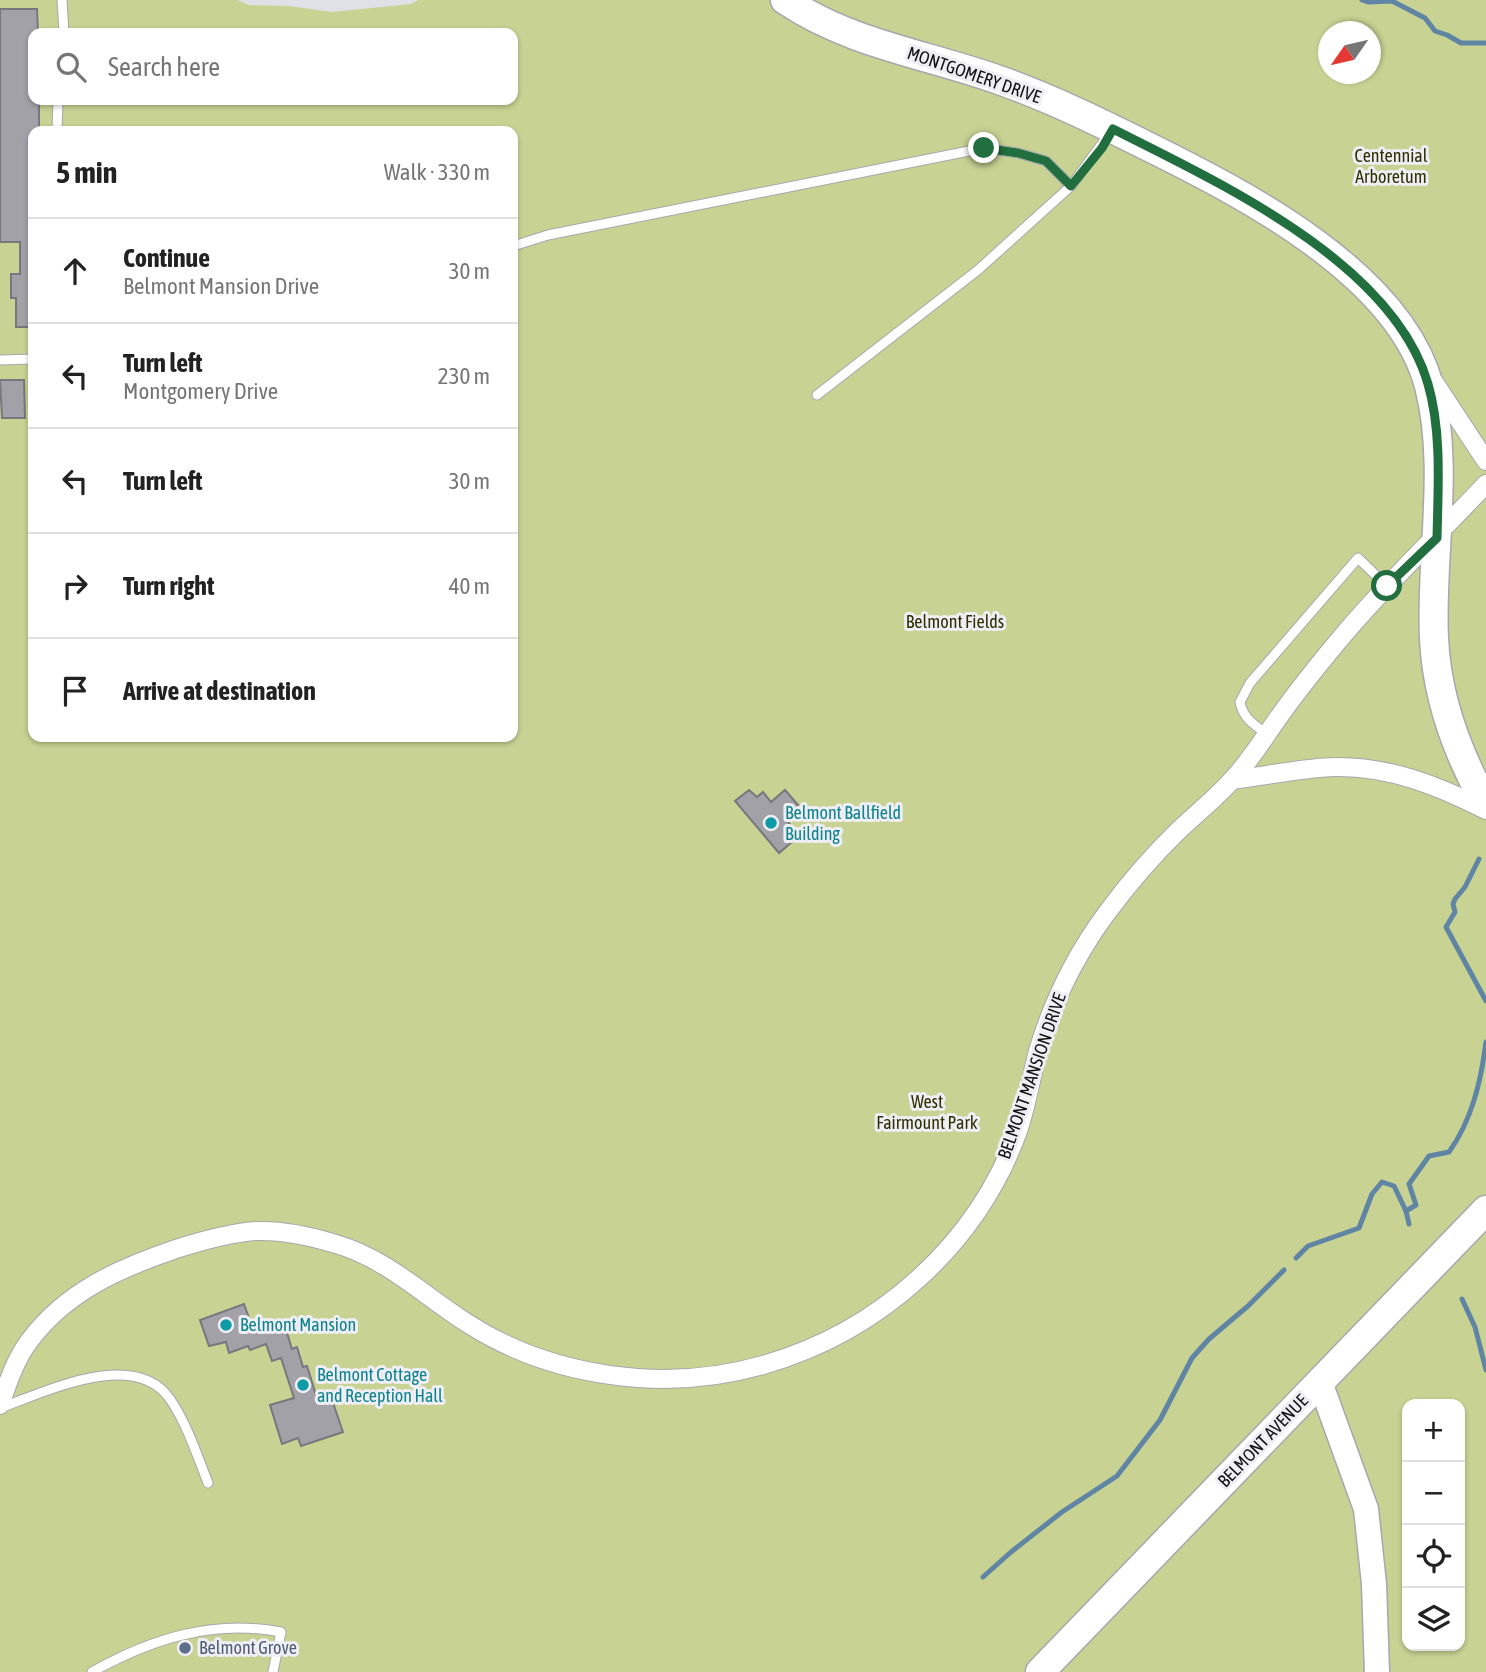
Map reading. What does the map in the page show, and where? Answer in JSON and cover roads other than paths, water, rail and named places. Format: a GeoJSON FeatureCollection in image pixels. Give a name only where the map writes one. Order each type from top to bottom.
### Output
{"type":"FeatureCollection","features":[{"type":"Feature","properties":{"kind":"main road","name":"MONTGOMERY DRIVE"},"geometry":{"type":"LineString","coordinates":[[785,0],[806,14],[854,36],[999,80],[1113,129],[1230,190],[1319,247],[1386,307],[1420,360],[1433,403],[1436,433],[1437,538],[1434,640],[1440,687],[1454,739],[1486,807]]}},
{"type":"Feature","properties":{"kind":"main road","name":"BELMONT AVENUE"},"geometry":{"type":"LineString","coordinates":[[1040,1672],[1486,1210]]}},
{"type":"Feature","properties":{"kind":"street","name":"MONTGOMERY DRIVE"},"geometry":{"type":"LineString","coordinates":[[1420,360],[1486,461]]}},
{"type":"Feature","properties":{"kind":"street","name":"BELMONT MANSION DRIVE"},"geometry":{"type":"LineString","coordinates":[[0,1406],[18,1359],[31,1338],[56,1311],[79,1293],[142,1261],[212,1239],[255,1231],[280,1231],[307,1236],[358,1251],[397,1272],[466,1322],[502,1343],[552,1362],[616,1375],[670,1379],[732,1372],[791,1356],[867,1320],[931,1267],[966,1227],[994,1182],[1018,1130],[1041,1043],[1063,984],[1074,961],[1106,913],[1148,862],[1232,780],[1338,642],[1387,586],[1437,538],[1486,485]]}},
{"type":"Feature","properties":{"kind":"street"},"geometry":{"type":"LineString","coordinates":[[1232,780],[1312,769],[1359,768],[1428,783],[1486,807]]}},
{"type":"Feature","properties":{"kind":"street"},"geometry":{"type":"LineString","coordinates":[[1320,1382],[1366,1509],[1374,1584],[1377,1672]]}},
{"type":"Feature","properties":{"kind":"lane"},"geometry":{"type":"LineString","coordinates":[[62,0],[65,28]]}},
{"type":"Feature","properties":{"kind":"lane"},"geometry":{"type":"LineString","coordinates":[[57,126],[58,105]]}},
{"type":"Feature","properties":{"kind":"lane"},"geometry":{"type":"LineString","coordinates":[[817,395],[978,270],[1071,186],[1102,148],[1113,129]]}},
{"type":"Feature","properties":{"kind":"lane"},"geometry":{"type":"LineString","coordinates":[[518,244],[548,235],[953,152],[984,148],[1046,161],[1071,186]]}},
{"type":"Feature","properties":{"kind":"lane"},"geometry":{"type":"LineString","coordinates":[[0,360],[28,359]]}},
{"type":"Feature","properties":{"kind":"lane"},"geometry":{"type":"LineString","coordinates":[[1267,734],[1242,710],[1240,702],[1250,683],[1358,558],[1387,586]]}},
{"type":"Feature","properties":{"kind":"lane"},"geometry":{"type":"LineString","coordinates":[[0,1406],[78,1380],[118,1374],[151,1382],[169,1398],[187,1431],[208,1483]]}},
{"type":"Feature","properties":{"kind":"lane"},"geometry":{"type":"LineString","coordinates":[[92,1672],[121,1656],[166,1638],[197,1631],[260,1628],[281,1632],[273,1672]]}},
{"type":"Feature","properties":{"kind":"waterway"},"geometry":{"type":"LineString","coordinates":[[1362,0],[1392,1],[1425,18],[1435,31],[1461,43],[1486,43]]}},
{"type":"Feature","properties":{"kind":"waterway"},"geometry":{"type":"LineString","coordinates":[[1479,859],[1465,887],[1455,899],[1455,912],[1446,927],[1486,1001]]}},
{"type":"Feature","properties":{"kind":"waterway"},"geometry":{"type":"LineString","coordinates":[[1409,1224],[1406,1211],[1416,1205],[1409,1184],[1429,1156],[1449,1152],[1457,1140],[1474,1100],[1486,1042]]}},
{"type":"Feature","properties":{"kind":"waterway"},"geometry":{"type":"LineString","coordinates":[[1296,1258],[1308,1246],[1359,1228],[1372,1194],[1382,1182],[1394,1186],[1406,1211]]}},
{"type":"Feature","properties":{"kind":"waterway"},"geometry":{"type":"LineString","coordinates":[[983,1577],[1062,1512],[1117,1476],[1160,1420],[1192,1358],[1284,1270]]}},
{"type":"Feature","properties":{"kind":"waterway"},"geometry":{"type":"LineString","coordinates":[[1462,1299],[1475,1327],[1486,1370]]}},
{"type":"Feature","properties":{"kind":"place","name":"Belmont Ballfield Building"},"geometry":{"type":"Point","coordinates":[771,823]}},
{"type":"Feature","properties":{"kind":"place","name":"Belmont Mansion"},"geometry":{"type":"Point","coordinates":[226,1325]}},
{"type":"Feature","properties":{"kind":"place","name":"Belmont Cottage and Reception Hall"},"geometry":{"type":"Point","coordinates":[303,1385]}},
{"type":"Feature","properties":{"kind":"place","name":"Belmont Grove"},"geometry":{"type":"Point","coordinates":[185,1648]}},
{"type":"Feature","properties":{"kind":"park label","name":"Centennial Arboretum"},"geometry":{"type":"Point","coordinates":[1391,166]}},
{"type":"Feature","properties":{"kind":"park label","name":"Belmont Fields"},"geometry":{"type":"Point","coordinates":[955,622]}},
{"type":"Feature","properties":{"kind":"park label","name":"West Fairmount Park"},"geometry":{"type":"Point","coordinates":[927,1112]}}]}
